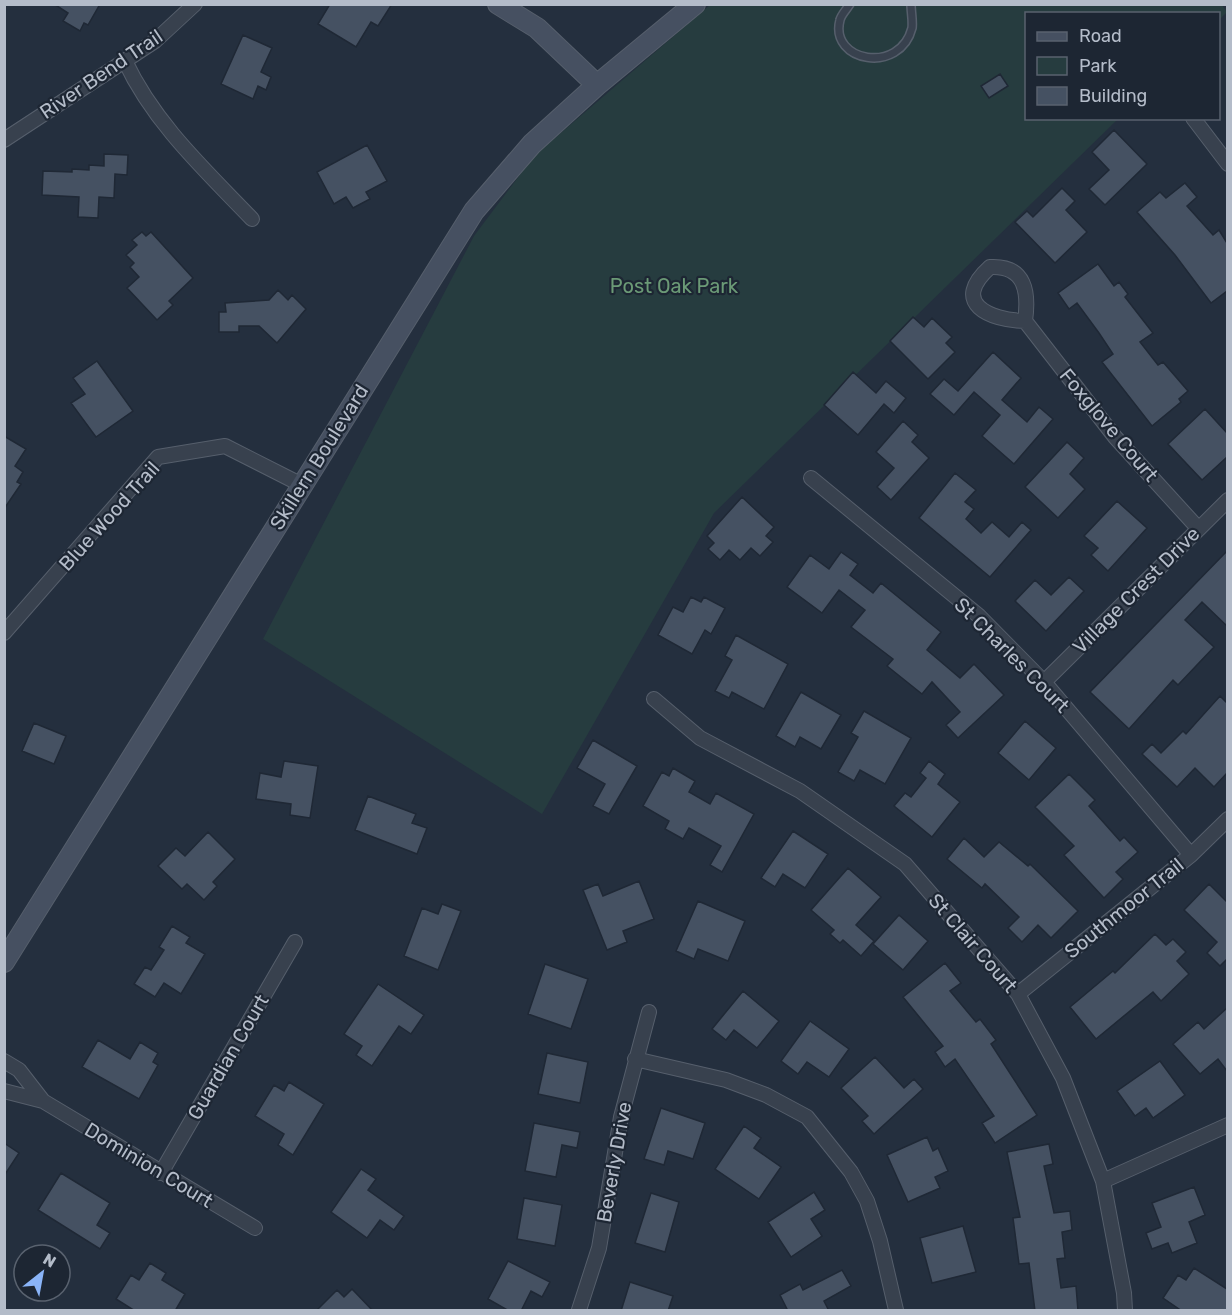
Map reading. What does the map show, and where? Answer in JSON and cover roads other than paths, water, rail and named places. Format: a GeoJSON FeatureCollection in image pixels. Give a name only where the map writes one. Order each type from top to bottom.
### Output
{"type":"FeatureCollection","features":[{"type":"Feature","properties":{"kind":"street","name":"River Bend Trail"},"geometry":{"type":"LineString","coordinates":[[4,140],[156,41],[195,4]]}},
{"type":"Feature","properties":{"kind":"street"},"geometry":{"type":"LineString","coordinates":[[498,4],[537,28],[597,86]]}},
{"type":"Feature","properties":{"kind":"street","name":"Skillern Boulevard"},"geometry":{"type":"LineString","coordinates":[[4,962],[474,211],[532,144],[695,4]]}},
{"type":"Feature","properties":{"kind":"street"},"geometry":{"type":"LineString","coordinates":[[125,61],[135,82],[171,134],[252,219]]}},
{"type":"Feature","properties":{"kind":"street"},"geometry":{"type":"LineString","coordinates":[[1194,120],[1227,164]]}},
{"type":"Feature","properties":{"kind":"street"},"geometry":{"type":"LineString","coordinates":[[990,267],[1001,267],[1013,271],[1024,283],[1028,300],[1025,321],[1004,320],[987,315],[978,306],[974,295],[975,284],[990,267]]}},
{"type":"Feature","properties":{"kind":"street","name":"Foxglove Court"},"geometry":{"type":"LineString","coordinates":[[1025,321],[1114,437],[1197,527]]}},
{"type":"Feature","properties":{"kind":"street","name":"Blue Wood Trail"},"geometry":{"type":"LineString","coordinates":[[4,633],[158,457],[225,446],[302,485]]}},
{"type":"Feature","properties":{"kind":"street","name":"St Charles Court"},"geometry":{"type":"LineString","coordinates":[[811,478],[979,616],[1044,682],[1191,855]]}},
{"type":"Feature","properties":{"kind":"street","name":"Village Crest Drive"},"geometry":{"type":"LineString","coordinates":[[1044,682],[1112,617],[1197,527],[1227,500]]}},
{"type":"Feature","properties":{"kind":"street","name":"St Clair Court"},"geometry":{"type":"LineString","coordinates":[[654,699],[700,738],[800,791],[905,864],[1018,994],[1063,1078],[1103,1181],[1124,1293],[1125,1311]]}},
{"type":"Feature","properties":{"kind":"street","name":"Southmoor Trail"},"geometry":{"type":"LineString","coordinates":[[1018,994],[1191,855],[1227,819]]}},
{"type":"Feature","properties":{"kind":"street","name":"Guardian Court"},"geometry":{"type":"LineString","coordinates":[[161,1173],[295,942]]}},
{"type":"Feature","properties":{"kind":"street","name":"Beverly Drive"},"geometry":{"type":"LineString","coordinates":[[579,1311],[599,1248],[621,1117],[649,1012]]}},
{"type":"Feature","properties":{"kind":"street"},"geometry":{"type":"LineString","coordinates":[[635,1059],[726,1080],[766,1095],[807,1117],[851,1172],[867,1201],[880,1241],[896,1311]]}},
{"type":"Feature","properties":{"kind":"street","name":"Dominion Court"},"geometry":{"type":"LineString","coordinates":[[4,1061],[19,1070],[43,1101]]}},
{"type":"Feature","properties":{"kind":"street","name":"Dominion Court"},"geometry":{"type":"LineString","coordinates":[[4,1091],[43,1101],[255,1228]]}},
{"type":"Feature","properties":{"kind":"street"},"geometry":{"type":"LineString","coordinates":[[1103,1181],[1227,1125]]}},
{"type":"Feature","properties":{"kind":"lane"},"geometry":{"type":"LineString","coordinates":[[850,4],[840,20],[840,35],[849,49],[864,58],[881,59],[902,48],[912,27],[911,4]]}},
{"type":"Feature","properties":{"kind":"park label","name":"Post Oak Park"},"geometry":{"type":"Point","coordinates":[674,286]}}]}
